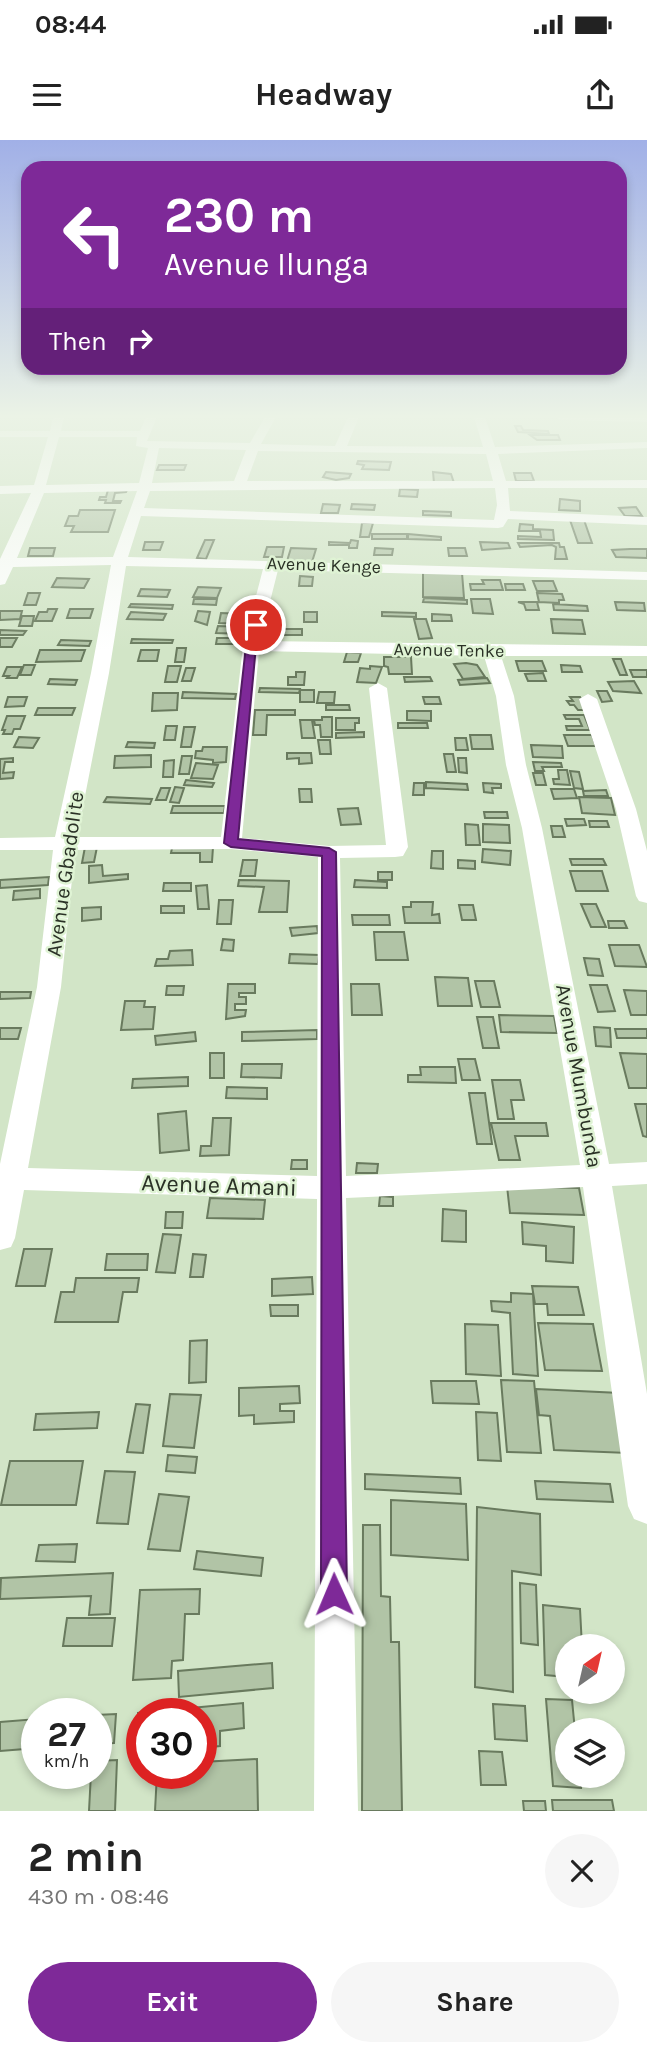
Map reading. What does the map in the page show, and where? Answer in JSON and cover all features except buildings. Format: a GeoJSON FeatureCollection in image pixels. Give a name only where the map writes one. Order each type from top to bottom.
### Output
{"type":"FeatureCollection","features":[{"type":"Feature","properties":{"kind":"street"},"geometry":{"type":"LineString","coordinates":[[0,581],[4,563],[36,495]]}},
{"type":"Feature","properties":{"kind":"street","name":"Avenue Gbadolite"},"geometry":{"type":"LineString","coordinates":[[0,1238],[6,1178],[50,987],[65,842],[120,561],[142,495]]}},
{"type":"Feature","properties":{"kind":"street"},"geometry":{"type":"LineString","coordinates":[[136,512],[489,525],[498,524],[504,515],[503,495]]}},
{"type":"Feature","properties":{"kind":"street"},"geometry":{"type":"LineString","coordinates":[[504,515],[647,521]]}},
{"type":"Feature","properties":{"kind":"street","name":"Avenue Kenge"},"geometry":{"type":"LineString","coordinates":[[4,563],[120,561],[272,564],[647,576]]}},
{"type":"Feature","properties":{"kind":"street"},"geometry":{"type":"LineString","coordinates":[[231,843],[251,646],[272,564]]}},
{"type":"Feature","properties":{"kind":"street","name":"Avenue Tenke"},"geometry":{"type":"LineString","coordinates":[[251,646],[647,651]]}},
{"type":"Feature","properties":{"kind":"street","name":"Avenue Mumbunda"},"geometry":{"type":"LineString","coordinates":[[491,651],[505,696],[516,765],[532,828],[596,1175],[647,1506]]}},
{"type":"Feature","properties":{"kind":"street"},"geometry":{"type":"LineString","coordinates":[[0,844],[231,843],[329,852],[392,852],[397,849],[378,688]]}},
{"type":"Feature","properties":{"kind":"street"},"geometry":{"type":"LineString","coordinates":[[588,699],[626,809],[647,896]]}},
{"type":"Feature","properties":{"kind":"street"},"geometry":{"type":"LineString","coordinates":[[329,852],[336,1811]]}},
{"type":"Feature","properties":{"kind":"street","name":"Avenue Amani"},"geometry":{"type":"LineString","coordinates":[[6,1178],[330,1188],[647,1173]]}},
{"type":"Feature","properties":{"kind":"route"},"geometry":{"type":"LineString","coordinates":[[256,625],[251,646],[231,843],[329,852],[334,1594]]}}]}
